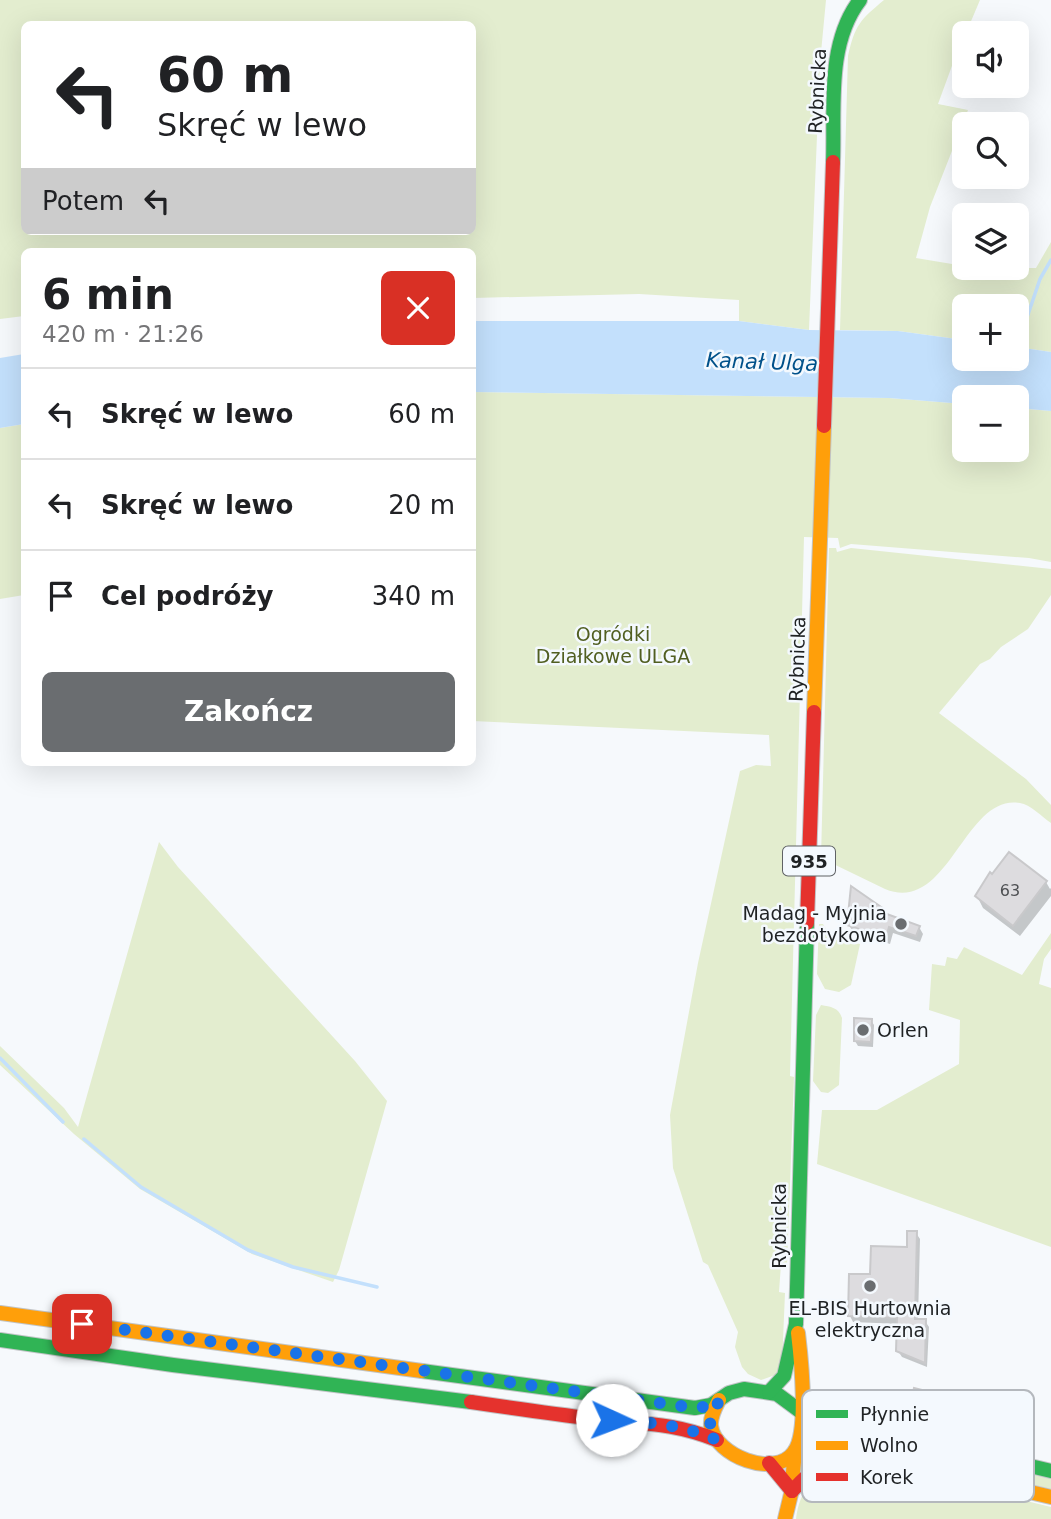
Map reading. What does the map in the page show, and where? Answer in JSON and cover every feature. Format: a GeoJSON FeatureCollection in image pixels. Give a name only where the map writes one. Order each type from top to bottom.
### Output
{"type":"FeatureCollection","features":[{"type":"Feature","properties":{"kind":"main road","name":"Rybnicka"},"geometry":{"type":"LineString","coordinates":[[800,1411],[802,1363],[796,1324],[801,1088],[834,107],[839,40],[845,23],[860,0]]}},
{"type":"Feature","properties":{"kind":"main road"},"geometry":{"type":"LineString","coordinates":[[0,1313],[689,1407],[705,1407],[739,1390],[769,1392],[783,1397],[800,1411]]}},
{"type":"Feature","properties":{"kind":"main road","name":"Rybnicka"},"geometry":{"type":"LineString","coordinates":[[769,1392],[784,1376],[796,1324]]}},
{"type":"Feature","properties":{"kind":"main road"},"geometry":{"type":"LineString","coordinates":[[0,1340],[587,1418],[658,1423],[697,1432],[717,1440]]}},
{"type":"Feature","properties":{"kind":"main road"},"geometry":{"type":"LineString","coordinates":[[719,1400],[710,1423],[721,1447],[734,1457],[769,1463],[785,1458],[802,1447]]}},
{"type":"Feature","properties":{"kind":"main road","name":"935"},"geometry":{"type":"LineString","coordinates":[[795,1451],[802,1429],[800,1411]]}},
{"type":"Feature","properties":{"kind":"main road"},"geometry":{"type":"LineString","coordinates":[[785,1519],[792,1491],[795,1451]]}},
{"type":"Feature","properties":{"kind":"main road"},"geometry":{"type":"LineString","coordinates":[[769,1463],[792,1491]]}},
{"type":"Feature","properties":{"kind":"main road"},"geometry":{"type":"LineString","coordinates":[[792,1491],[802,1481]]}},
{"type":"Feature","properties":{"kind":"green space"},"geometry":{"type":"Polygon","coordinates":[[[0,0],[826,0],[820,63],[809,330],[739,321],[739,300],[639,294],[476,298],[476,248],[21,248],[21,316],[0,319],[0,0]]]}},
{"type":"Feature","properties":{"kind":"green space"},"geometry":{"type":"Polygon","coordinates":[[[884,0],[980,0],[971,21],[952,21],[952,66],[938,104],[968,110],[952,112],[952,151],[930,207],[916,258],[952,264],[952,280],[1029,280],[1029,268],[1036,268],[1051,242],[1051,352],[1029,349],[1029,294],[952,294],[952,338],[898,331],[840,330],[848,56],[853,37],[869,13],[884,0]]]}},
{"type":"Feature","properties":{"kind":"green space","name":"Ogródki Działkowe ULGA"},"geometry":{"type":"Polygon","coordinates":[[[476,392],[889,398],[952,403],[952,462],[1029,462],[1029,409],[1051,411],[1051,562],[851,544],[840,548],[838,538],[804,537],[790,1076],[794,1077],[787,1265],[781,1264],[779,1292],[785,1293],[782,1364],[775,1375],[761,1380],[748,1374],[742,1367],[735,1347],[738,1332],[708,1265],[703,1262],[673,1168],[670,1115],[698,963],[740,771],[756,765],[771,766],[769,735],[476,721],[476,392]]]}},
{"type":"Feature","properties":{"kind":"green space"},"geometry":{"type":"Polygon","coordinates":[[[21,424],[21,596],[0,599],[0,428],[21,424]]]}},
{"type":"Feature","properties":{"kind":"green space"},"geometry":{"type":"Polygon","coordinates":[[[829,548],[836,548],[837,552],[851,548],[1051,569],[1051,595],[1028,629],[980,664],[939,713],[1026,779],[1051,805],[1051,823],[1024,804],[1001,805],[984,816],[941,871],[925,885],[907,892],[885,889],[821,858],[829,548]]]}},
{"type":"Feature","properties":{"kind":"green space"},"geometry":{"type":"Polygon","coordinates":[[[159,842],[178,867],[355,1061],[387,1101],[339,1270],[333,1282],[252,1254],[140,1189],[74,1134],[0,1065],[0,1046],[64,1108],[78,1127],[159,842]]]}},
{"type":"Feature","properties":{"kind":"green space"},"geometry":{"type":"Polygon","coordinates":[[[819,924],[823,924],[832,939],[860,944],[851,985],[839,992],[825,989],[817,974],[819,924]]]}},
{"type":"Feature","properties":{"kind":"green space"},"geometry":{"type":"Polygon","coordinates":[[[1051,933],[1051,949],[1044,959],[1039,984],[1051,988],[1051,1247],[817,1164],[822,1110],[877,1110],[959,1064],[960,1020],[929,1010],[932,964],[945,966],[947,957],[957,959],[964,947],[1022,975],[1051,933]]]}},
{"type":"Feature","properties":{"kind":"green space"},"geometry":{"type":"Polygon","coordinates":[[[821,1005],[836,1010],[842,1018],[839,1085],[828,1093],[821,1092],[813,1081],[816,1015],[821,1005]]]}},
{"type":"Feature","properties":{"kind":"green space"},"geometry":{"type":"Polygon","coordinates":[[[1034,1475],[1051,1479],[1051,1489],[1034,1485],[1034,1475]]]}},
{"type":"Feature","properties":{"kind":"green space"},"geometry":{"type":"Polygon","coordinates":[[[802,1498],[802,1502],[1030,1502],[1051,1507],[1051,1519],[796,1519],[802,1498]]]}},
{"type":"Feature","properties":{"kind":"water","name":"Kanał Ulga"},"geometry":{"type":"Polygon","coordinates":[[[476,321],[739,321],[809,330],[898,331],[952,338],[952,371],[1029,371],[1029,349],[1051,352],[1051,411],[1029,409],[1029,385],[952,385],[952,403],[889,398],[476,392],[476,321]]]}},
{"type":"Feature","properties":{"kind":"water"},"geometry":{"type":"Polygon","coordinates":[[[21,354],[21,424],[0,428],[0,358],[21,354]]]}},
{"type":"Feature","properties":{"kind":"building"},"geometry":{"type":"Polygon","coordinates":[[[1009,852],[1047,881],[1013,926],[975,896],[990,872],[992,874],[1009,852]]]}},
{"type":"Feature","properties":{"kind":"building"},"geometry":{"type":"Polygon","coordinates":[[[851,886],[884,909],[884,913],[920,926],[916,936],[889,927],[886,938],[847,925],[851,886]]]}},
{"type":"Feature","properties":{"kind":"building","name":"Orlen"},"geometry":{"type":"Polygon","coordinates":[[[854,1018],[872,1019],[871,1042],[854,1041],[854,1018]]]}},
{"type":"Feature","properties":{"kind":"building"},"geometry":{"type":"Polygon","coordinates":[[[907,1231],[917,1231],[915,1319],[926,1319],[925,1363],[896,1351],[897,1318],[848,1316],[849,1274],[870,1274],[871,1246],[907,1247],[907,1231]]]}},
{"type":"Feature","properties":{"kind":"waterway"},"geometry":{"type":"LineString","coordinates":[[1029,312],[1040,279],[1051,260]]}},
{"type":"Feature","properties":{"kind":"waterway"},"geometry":{"type":"LineString","coordinates":[[0,1058],[63,1122]]}},
{"type":"Feature","properties":{"kind":"waterway"},"geometry":{"type":"LineString","coordinates":[[84,1139],[141,1187],[248,1250],[293,1267],[377,1287]]}},
{"type":"Feature","properties":{"kind":"traffic: fast"},"geometry":{"type":"LineString","coordinates":[[833,162],[833,99],[837,57],[849,17],[860,0]]}},
{"type":"Feature","properties":{"kind":"traffic: fast"},"geometry":{"type":"LineString","coordinates":[[769,1392],[784,1376],[796,1324],[807,923]]}},
{"type":"Feature","properties":{"kind":"traffic: fast"},"geometry":{"type":"LineString","coordinates":[[0,1340],[173,1365],[471,1402]]}},
{"type":"Feature","properties":{"kind":"traffic: fast"},"geometry":{"type":"LineString","coordinates":[[422,1371],[695,1408],[711,1405],[729,1393],[744,1389],[777,1394],[800,1411]]}},
{"type":"Feature","properties":{"kind":"traffic: fast"},"geometry":{"type":"LineString","coordinates":[[1034,1467],[1051,1471]]}},
{"type":"Feature","properties":{"kind":"traffic: slow"},"geometry":{"type":"LineString","coordinates":[[814,712],[824,426]]}},
{"type":"Feature","properties":{"kind":"traffic: slow"},"geometry":{"type":"LineString","coordinates":[[0,1313],[422,1371]]}},
{"type":"Feature","properties":{"kind":"traffic: slow"},"geometry":{"type":"LineString","coordinates":[[798,1333],[803,1390]]}},
{"type":"Feature","properties":{"kind":"traffic: slow"},"geometry":{"type":"LineString","coordinates":[[719,1400],[712,1416],[711,1426],[715,1437],[734,1455],[760,1464],[774,1464],[785,1460],[794,1452],[799,1442],[802,1420]]}},
{"type":"Feature","properties":{"kind":"traffic: slow"},"geometry":{"type":"LineString","coordinates":[[785,1519],[791,1494],[795,1451],[802,1448]]}},
{"type":"Feature","properties":{"kind":"traffic: slow"},"geometry":{"type":"LineString","coordinates":[[1034,1493],[1051,1497]]}},
{"type":"Feature","properties":{"kind":"traffic: jam"},"geometry":{"type":"LineString","coordinates":[[824,426],[833,162]]}},
{"type":"Feature","properties":{"kind":"traffic: jam"},"geometry":{"type":"LineString","coordinates":[[807,923],[814,712]]}},
{"type":"Feature","properties":{"kind":"traffic: jam"},"geometry":{"type":"LineString","coordinates":[[471,1402],[671,1427],[717,1440]]}},
{"type":"Feature","properties":{"kind":"traffic: jam"},"geometry":{"type":"LineString","coordinates":[[769,1463],[792,1491]]}},
{"type":"Feature","properties":{"kind":"traffic: jam"},"geometry":{"type":"LineString","coordinates":[[792,1491],[802,1481]]}},
{"type":"Feature","properties":{"kind":"place","name":"Madag - Myjnia bezdotykowa"},"geometry":{"type":"Point","coordinates":[901,924]}},
{"type":"Feature","properties":{"kind":"place","name":"Orlen"},"geometry":{"type":"Point","coordinates":[863,1030]}},
{"type":"Feature","properties":{"kind":"place","name":"EL-BIS Hurtownia elektryczna"},"geometry":{"type":"Point","coordinates":[870,1286]}},
{"type":"Feature","properties":{"kind":"route"},"geometry":{"type":"LineString","coordinates":[[82,1324],[689,1407],[705,1407],[719,1400],[710,1423],[717,1440],[697,1432],[658,1423],[612,1420]]}}]}
